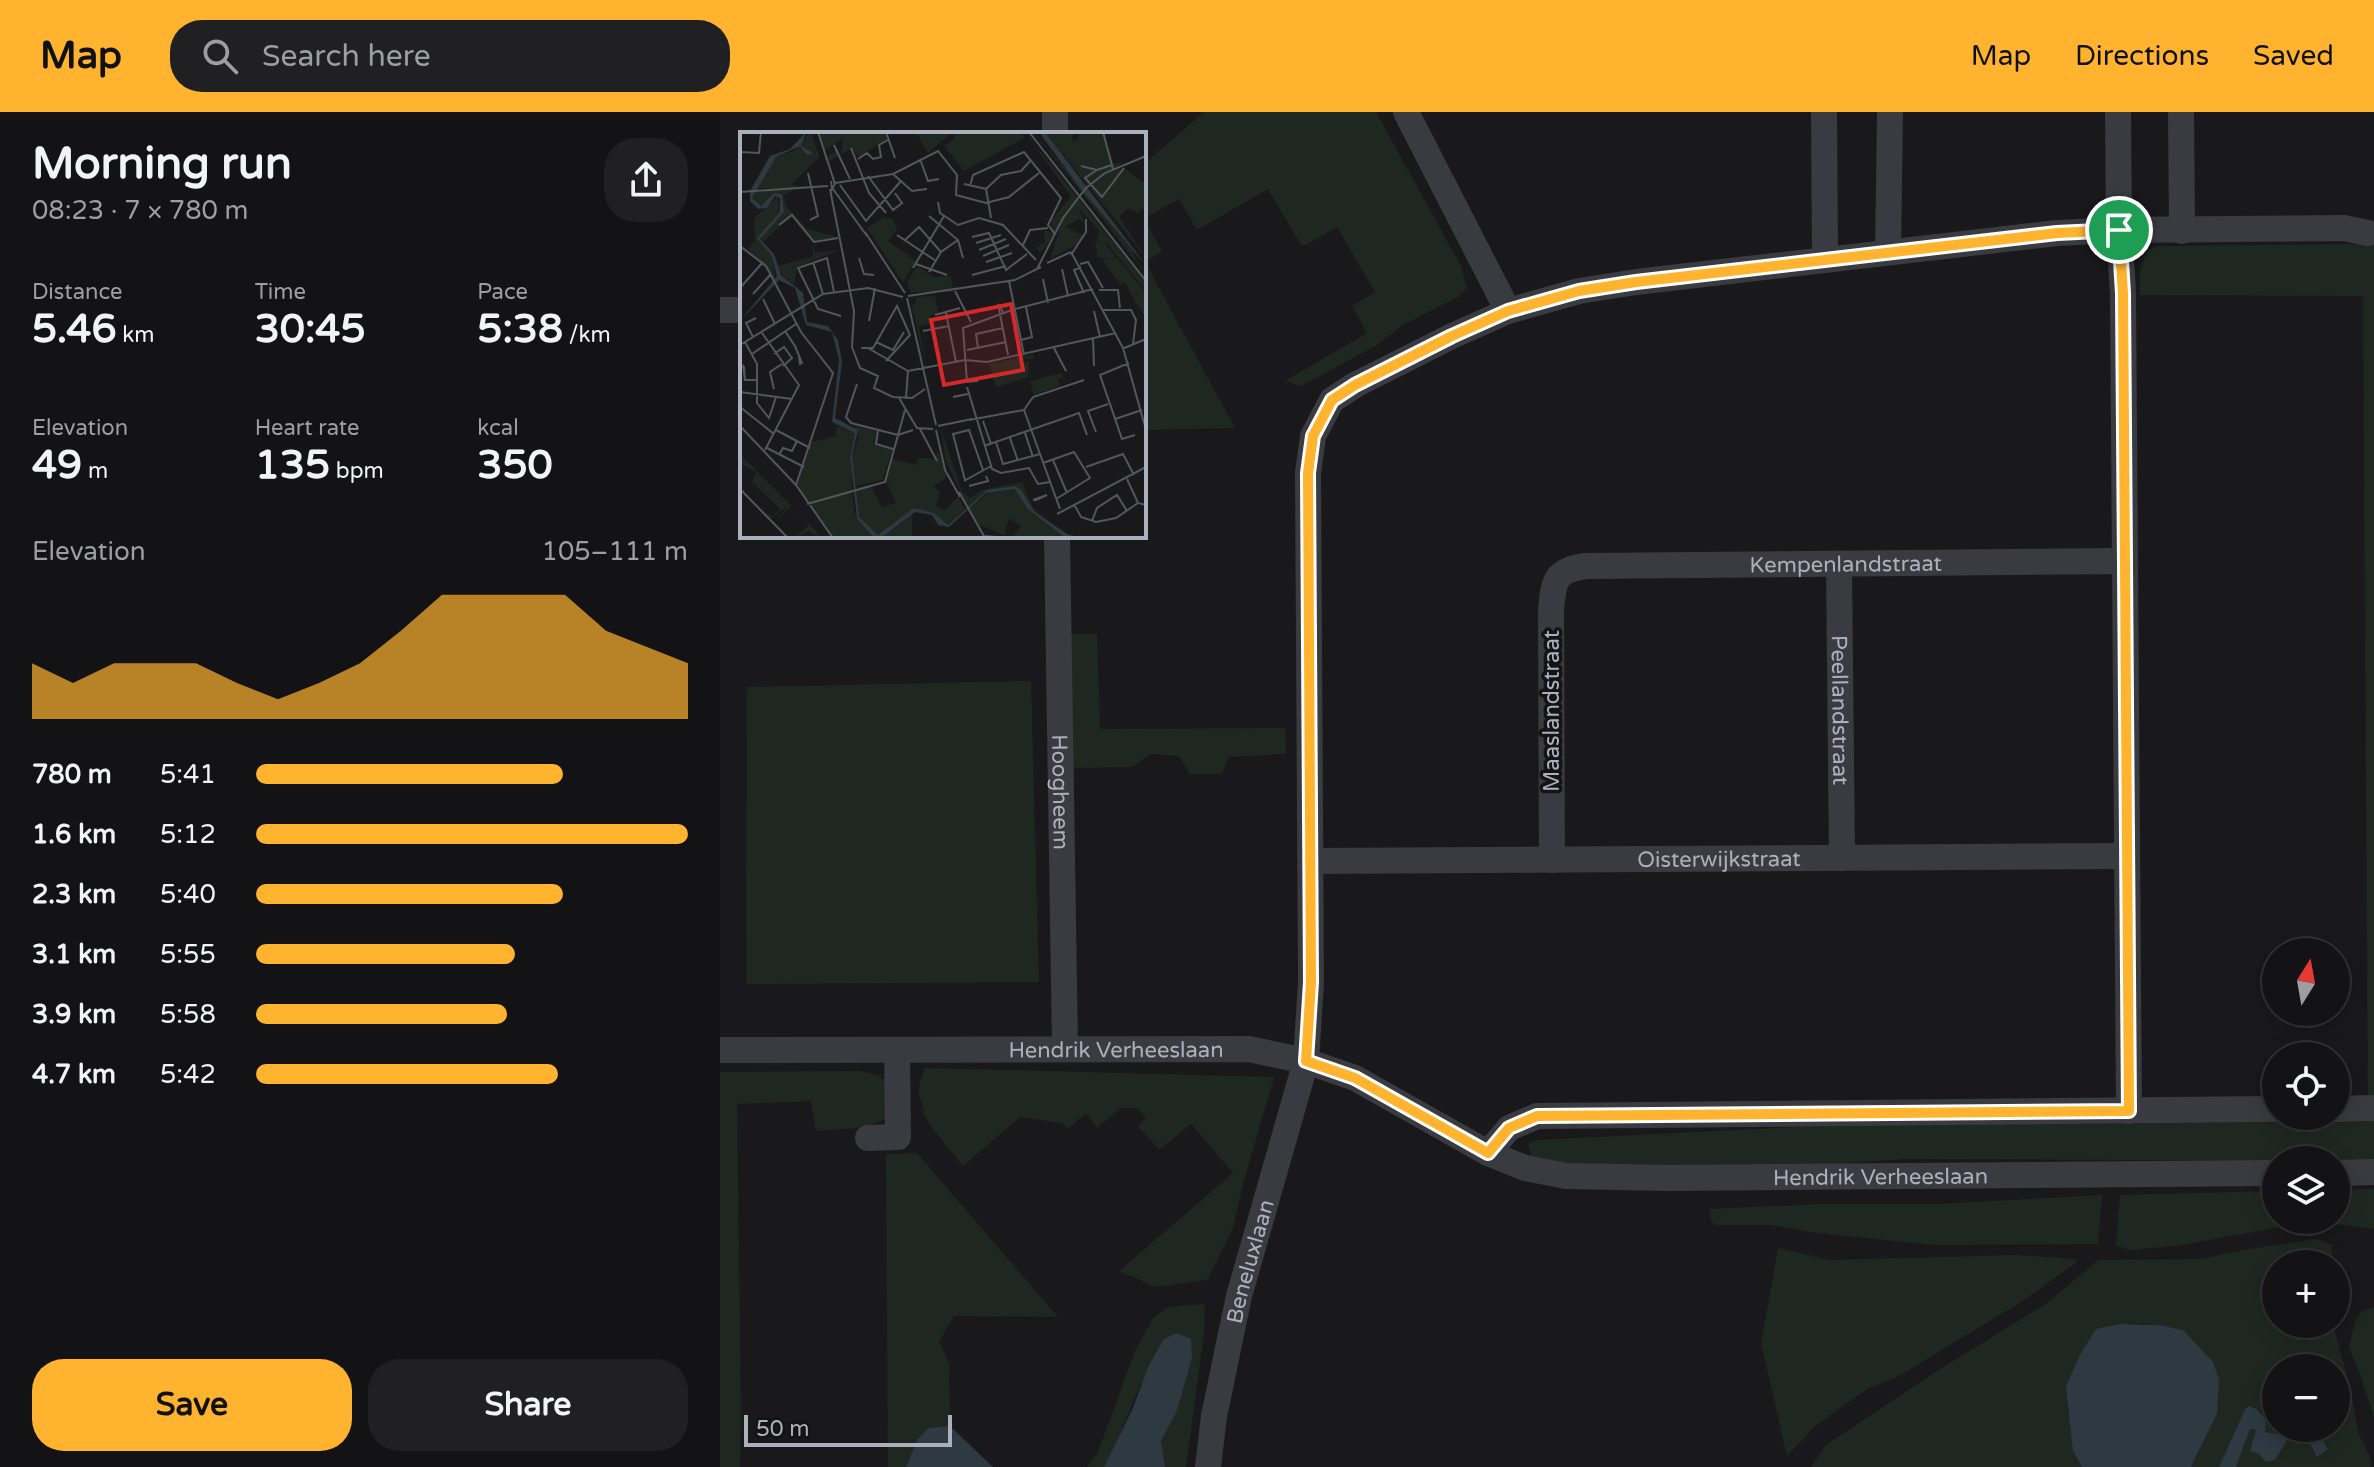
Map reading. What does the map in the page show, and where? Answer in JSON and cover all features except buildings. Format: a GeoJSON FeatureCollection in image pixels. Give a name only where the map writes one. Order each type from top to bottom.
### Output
{"type":"FeatureCollection","features":[{"type":"Feature","properties":{"kind":"street"},"geometry":{"type":"LineString","coordinates":[[1406,112],[1508,311]]}},
{"type":"Feature","properties":{"kind":"street"},"geometry":{"type":"LineString","coordinates":[[1824,112],[1825,260]]}},
{"type":"Feature","properties":{"kind":"street"},"geometry":{"type":"LineString","coordinates":[[1888,252],[1890,112]]}},
{"type":"Feature","properties":{"kind":"street"},"geometry":{"type":"LineString","coordinates":[[2118,112],[2123,293],[2129,1111]]}},
{"type":"Feature","properties":{"kind":"street"},"geometry":{"type":"LineString","coordinates":[[2181,112],[2182,231]]}},
{"type":"Feature","properties":{"kind":"street","name":"Beneluxlaan"},"geometry":{"type":"LineString","coordinates":[[1208,1467],[1214,1416],[1239,1296],[1306,1061],[1311,982],[1308,473],[1313,436],[1332,400],[1396,364],[1508,311],[1579,291],[1622,284],[2057,233],[2344,228],[2368,233]]}},
{"type":"Feature","properties":{"kind":"street","name":"Hoogheem"},"geometry":{"type":"LineString","coordinates":[[1057,538],[1065,1048]]}},
{"type":"Feature","properties":{"kind":"street","name":"Kempenlandstraat"},"geometry":{"type":"LineString","coordinates":[[1567,569],[1586,566],[2124,561]]}},
{"type":"Feature","properties":{"kind":"street","name":"Peellandstraat"},"geometry":{"type":"LineString","coordinates":[[1839,564],[1842,858]]}},
{"type":"Feature","properties":{"kind":"street","name":"Maaslandstraat"},"geometry":{"type":"LineString","coordinates":[[1552,860],[1551,609],[1554,583],[1567,569]]}},
{"type":"Feature","properties":{"kind":"street","name":"Oisterwijkstraat"},"geometry":{"type":"LineString","coordinates":[[1311,861],[2127,856]]}},
{"type":"Feature","properties":{"kind":"street","name":"Hendrik Verheeslaan"},"geometry":{"type":"LineString","coordinates":[[720,1050],[1249,1049],[1306,1061],[1355,1078],[1488,1153],[1525,1168],[1566,1176],[1669,1178],[2262,1173]]}},
{"type":"Feature","properties":{"kind":"street"},"geometry":{"type":"LineString","coordinates":[[868,1138],[898,1137],[897,1050]]}},
{"type":"Feature","properties":{"kind":"street"},"geometry":{"type":"LineString","coordinates":[[2350,1109],[2372,1108]]}},
{"type":"Feature","properties":{"kind":"street"},"geometry":{"type":"LineString","coordinates":[[1488,1153],[1509,1128],[1537,1116],[2262,1109]]}},
{"type":"Feature","properties":{"kind":"street"},"geometry":{"type":"LineString","coordinates":[[2350,1173],[2374,1172]]}},
{"type":"Feature","properties":{"kind":"shaded area"},"geometry":{"type":"Polygon","coordinates":[[[1204,112],[1376,112],[1461,266],[1467,288],[1458,297],[1403,325],[1377,345],[1301,386],[1285,381],[1367,333],[1352,306],[1375,292],[1337,227],[1301,245],[1268,189],[1197,230],[1179,199],[1146,217],[1146,162],[1204,112]]]}},
{"type":"Feature","properties":{"kind":"shaded area"},"geometry":{"type":"Polygon","coordinates":[[[1146,223],[1162,251],[1146,261],[1146,223]]]}},
{"type":"Feature","properties":{"kind":"shaded area"},"geometry":{"type":"Polygon","coordinates":[[[2374,244],[2374,1161],[2350,1161],[2350,1146],[2262,1146],[2262,1161],[1905,1159],[1774,1168],[1627,1171],[1532,1159],[1528,1143],[1537,1140],[1833,1125],[2262,1123],[2262,1130],[2350,1130],[2350,1122],[2366,1122],[2363,296],[2140,295],[2140,269],[2147,251],[2157,246],[2374,244]]]}},
{"type":"Feature","properties":{"kind":"shaded area"},"geometry":{"type":"Polygon","coordinates":[[[1146,264],[1235,428],[1146,430],[1146,264]]]}},
{"type":"Feature","properties":{"kind":"shaded area"},"geometry":{"type":"Polygon","coordinates":[[[1071,634],[1097,634],[1100,729],[1285,728],[1286,754],[1229,757],[1222,774],[1190,774],[1179,756],[1150,754],[1132,767],[1073,768],[1071,634]]]}},
{"type":"Feature","properties":{"kind":"shaded area"},"geometry":{"type":"Polygon","coordinates":[[[1031,681],[1039,982],[746,984],[747,687],[1031,681]]]}},
{"type":"Feature","properties":{"kind":"shaded area"},"geometry":{"type":"Polygon","coordinates":[[[925,1068],[1274,1077],[1233,1228],[1207,1280],[1156,1287],[1119,1271],[1233,1173],[1191,1124],[1159,1150],[1138,1126],[1146,1118],[1137,1108],[1121,1108],[1097,1128],[1086,1113],[1068,1129],[1062,1123],[1020,1117],[963,1166],[923,1113],[919,1091],[925,1068]]]}},
{"type":"Feature","properties":{"kind":"shaded area"},"geometry":{"type":"Polygon","coordinates":[[[861,1071],[878,1075],[886,1082],[886,1118],[869,1127],[816,1131],[811,1101],[737,1104],[740,1467],[720,1467],[720,1072],[861,1071]]]}},
{"type":"Feature","properties":{"kind":"shaded area"},"geometry":{"type":"Polygon","coordinates":[[[917,1153],[1058,1317],[954,1316],[939,1342],[949,1362],[950,1426],[928,1428],[917,1440],[906,1467],[888,1467],[886,1154],[917,1153]]]}},
{"type":"Feature","properties":{"kind":"shaded area"},"geometry":{"type":"Polygon","coordinates":[[[2374,1189],[2374,1229],[2350,1226],[2350,1190],[2374,1189]]]}},
{"type":"Feature","properties":{"kind":"shaded area"},"geometry":{"type":"Polygon","coordinates":[[[2262,1191],[2262,1230],[2182,1245],[2132,1250],[2116,1246],[2120,1195],[2262,1191]]]}},
{"type":"Feature","properties":{"kind":"shaded area"},"geometry":{"type":"Polygon","coordinates":[[[2102,1195],[2098,1244],[1935,1245],[1816,1233],[1772,1225],[1716,1225],[1711,1221],[1709,1209],[1822,1204],[1937,1204],[2102,1195]]]}},
{"type":"Feature","properties":{"kind":"shaded area"},"geometry":{"type":"Polygon","coordinates":[[[2317,1239],[2332,1245],[2332,1250],[2262,1250],[2262,1338],[2337,1338],[2341,1354],[2262,1354],[2262,1429],[2245,1409],[2219,1467],[2191,1467],[2200,1450],[2213,1362],[2195,1346],[2166,1328],[2120,1324],[2073,1451],[2082,1467],[1811,1467],[1826,1445],[2047,1303],[2098,1260],[2201,1259],[2317,1239]]]}},
{"type":"Feature","properties":{"kind":"shaded area"},"geometry":{"type":"Polygon","coordinates":[[[1778,1248],[1829,1260],[2018,1255],[2073,1259],[2077,1262],[2021,1302],[1897,1377],[1867,1389],[1815,1426],[1787,1456],[1761,1343],[1778,1248]]]}},
{"type":"Feature","properties":{"kind":"shaded area"},"geometry":{"type":"Polygon","coordinates":[[[1205,1304],[1186,1467],[1165,1467],[1161,1441],[1176,1413],[1163,1340],[1107,1463],[1104,1467],[1087,1467],[1098,1452],[1135,1351],[1152,1319],[1168,1307],[1205,1304]]]}},
{"type":"Feature","properties":{"kind":"shaded area"},"geometry":{"type":"Polygon","coordinates":[[[2374,1307],[2374,1417],[2349,1347],[2355,1322],[2361,1312],[2374,1307]]]}},
{"type":"Feature","properties":{"kind":"shaded area"},"geometry":{"type":"Polygon","coordinates":[[[2120,1324],[2158,1325],[2183,1330],[2213,1362],[2219,1380],[2217,1413],[2191,1467],[2082,1467],[2073,1451],[2066,1386],[2096,1329],[2120,1324]]]}},
{"type":"Feature","properties":{"kind":"shaded area"},"geometry":{"type":"Polygon","coordinates":[[[1176,1333],[1191,1339],[1192,1358],[1176,1413],[1161,1441],[1165,1467],[1104,1467],[1133,1408],[1148,1367],[1163,1340],[1176,1333]]]}},
{"type":"Feature","properties":{"kind":"shaded area"},"geometry":{"type":"Polygon","coordinates":[[[2350,1388],[2359,1435],[2370,1457],[2371,1467],[2236,1467],[2250,1429],[2256,1430],[2250,1451],[2275,1460],[2286,1442],[2309,1442],[2317,1457],[2328,1449],[2324,1442],[2350,1442],[2350,1388]]]}},
{"type":"Feature","properties":{"kind":"shaded area"},"geometry":{"type":"Polygon","coordinates":[[[2249,1406],[2262,1415],[2262,1442],[2286,1442],[2275,1460],[2266,1462],[2259,1454],[2250,1451],[2256,1430],[2250,1429],[2236,1467],[2219,1467],[2249,1406]]]}},
{"type":"Feature","properties":{"kind":"shaded area"},"geometry":{"type":"Polygon","coordinates":[[[950,1426],[993,1467],[906,1467],[917,1440],[928,1428],[950,1426]]]}},
{"type":"Feature","properties":{"kind":"shaded area"},"geometry":{"type":"Polygon","coordinates":[[[2309,1442],[2324,1442],[2328,1449],[2317,1457],[2309,1442]]]}},
{"type":"Feature","properties":{"kind":"route"},"geometry":{"type":"LineString","coordinates":[[2119,230],[2123,293],[2129,1111],[1537,1116],[1509,1128],[1488,1153],[1355,1078],[1306,1061],[1311,982],[1312,823],[1308,473],[1313,436],[1332,400],[1355,385],[1508,311],[1579,291],[1888,252],[2057,233],[2119,230]]}}]}
